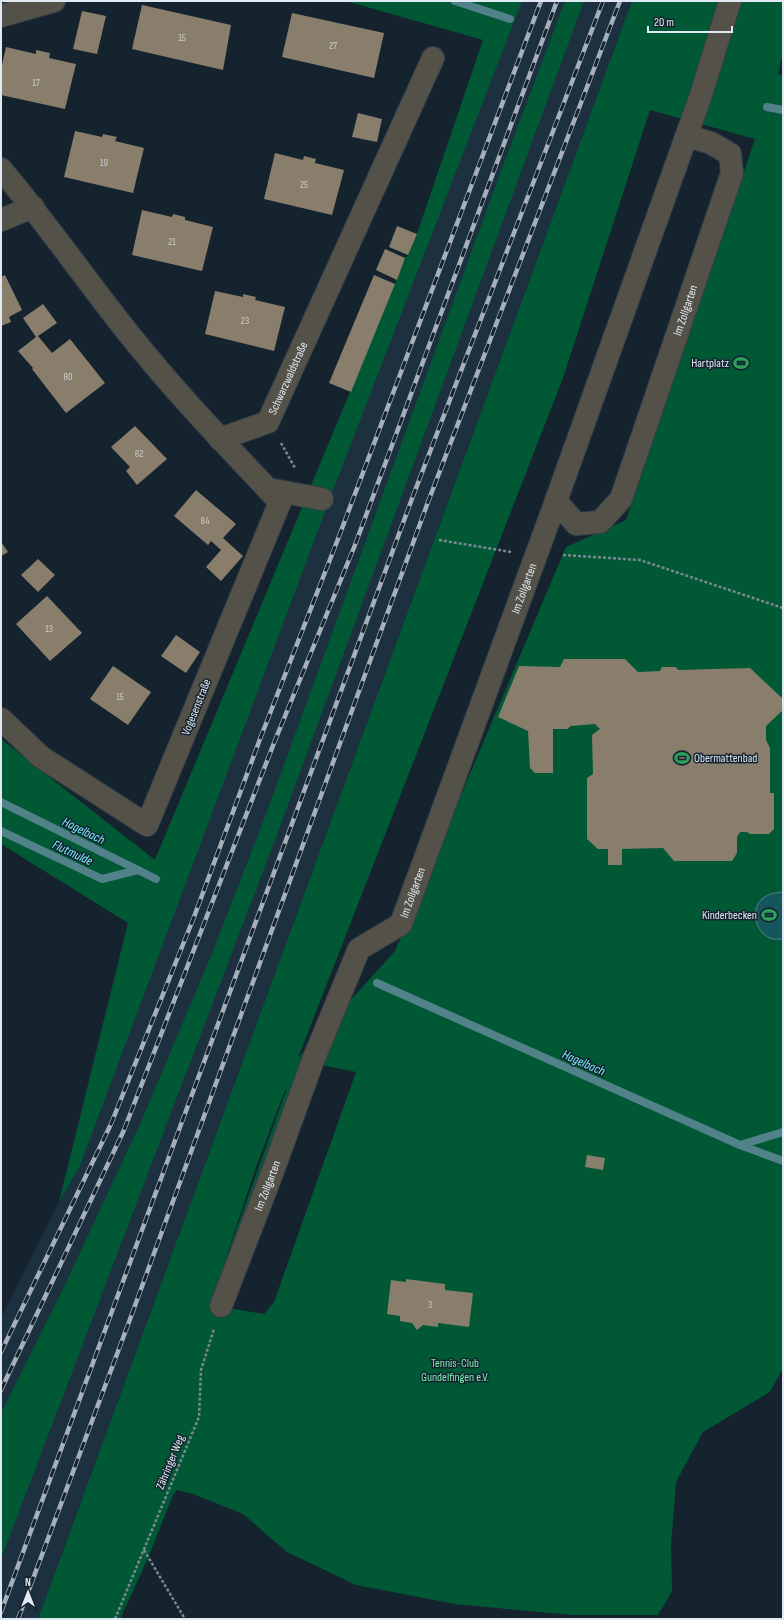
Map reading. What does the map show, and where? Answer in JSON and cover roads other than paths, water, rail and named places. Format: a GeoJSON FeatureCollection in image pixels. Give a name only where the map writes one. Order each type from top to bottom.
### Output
{"type":"FeatureCollection","features":[{"type":"Feature","properties":{"kind":"street"},"geometry":{"type":"LineString","coordinates":[[1,16],[54,1]]}},
{"type":"Feature","properties":{"kind":"street","name":"Im Zollgarten"},"geometry":{"type":"LineString","coordinates":[[221,1306],[273,1171],[312,1063],[359,949],[401,924],[556,501],[687,136],[730,1]]}},
{"type":"Feature","properties":{"kind":"street","name":"Schwarzwaldstraße"},"geometry":{"type":"LineString","coordinates":[[220,439],[268,422],[433,58]]}},
{"type":"Feature","properties":{"kind":"street","name":"Im Zollgarten"},"geometry":{"type":"LineString","coordinates":[[556,501],[576,524],[600,522],[620,499],[732,173],[730,154],[711,143],[687,136]]}},
{"type":"Feature","properties":{"kind":"street"},"geometry":{"type":"LineString","coordinates":[[1,169],[33,207],[125,330],[220,439]]}},
{"type":"Feature","properties":{"kind":"street"},"geometry":{"type":"LineString","coordinates":[[1,220],[33,207]]}},
{"type":"Feature","properties":{"kind":"street","name":"Vogesenstraße"},"geometry":{"type":"LineString","coordinates":[[1,719],[41,757],[146,826],[280,502],[220,439]]}},
{"type":"Feature","properties":{"kind":"street"},"geometry":{"type":"LineString","coordinates":[[268,489],[322,499]]}},
{"type":"Feature","properties":{"kind":"waterway"},"geometry":{"type":"LineString","coordinates":[[455,1],[510,19]]}},
{"type":"Feature","properties":{"kind":"waterway"},"geometry":{"type":"LineString","coordinates":[[767,107],[783,110]]}},
{"type":"Feature","properties":{"kind":"waterway","name":"Hagelbach"},"geometry":{"type":"LineString","coordinates":[[1,802],[156,879]]}},
{"type":"Feature","properties":{"kind":"waterway","name":"Flutmulde"},"geometry":{"type":"LineString","coordinates":[[1,831],[102,879],[138,870]]}},
{"type":"Feature","properties":{"kind":"waterway","name":"Hagelbach"},"geometry":{"type":"LineString","coordinates":[[377,983],[740,1145],[783,1161]]}},
{"type":"Feature","properties":{"kind":"waterway"},"geometry":{"type":"LineString","coordinates":[[740,1145],[783,1132]]}},
{"type":"Feature","properties":{"kind":"railway"},"geometry":{"type":"LineString","coordinates":[[1,1352],[111,1124],[194,917],[260,739],[338,539],[541,1]]}},
{"type":"Feature","properties":{"kind":"railway"},"geometry":{"type":"LineString","coordinates":[[1,1390],[124,1130],[274,743],[355,545],[557,1]]}},
{"type":"Feature","properties":{"kind":"railway"},"geometry":{"type":"LineString","coordinates":[[1,1612],[413,496],[603,1]]}},
{"type":"Feature","properties":{"kind":"railway"},"geometry":{"type":"LineString","coordinates":[[18,1619],[129,1322],[428,502],[620,1]]}},
{"type":"Feature","properties":{"kind":"place","name":"Hartplatz"},"geometry":{"type":"Point","coordinates":[741,363]}},
{"type":"Feature","properties":{"kind":"place","name":"Obermattenbad"},"geometry":{"type":"Point","coordinates":[682,758]}},
{"type":"Feature","properties":{"kind":"place","name":"Kinderbecken"},"geometry":{"type":"Point","coordinates":[769,915]}},
{"type":"Feature","properties":{"kind":"park label","name":"Tennis-Club Gundelfingen e.V."},"geometry":{"type":"Point","coordinates":[455,1370]}}]}
